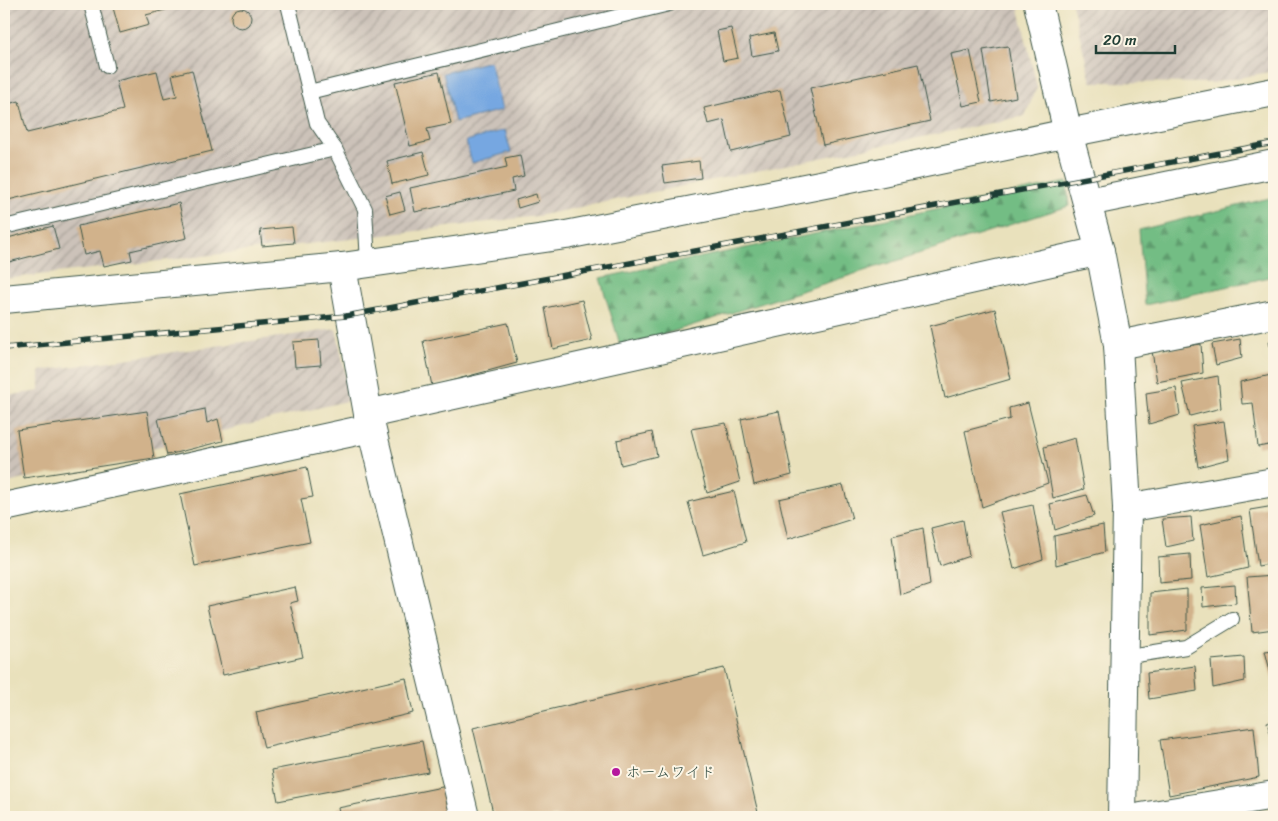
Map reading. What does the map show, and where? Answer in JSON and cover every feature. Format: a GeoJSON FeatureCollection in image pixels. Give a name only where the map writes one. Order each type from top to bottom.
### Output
{"type":"FeatureCollection","features":[{"type":"Feature","properties":{"kind":"street"},"geometry":{"type":"LineString","coordinates":[[1038,4],[1068,132],[1100,251],[1118,345],[1127,508],[1122,817]]}},
{"type":"Feature","properties":{"kind":"street"},"geometry":{"type":"LineString","coordinates":[[4,299],[355,265],[566,235],[830,183],[1068,132],[1274,92]]}},
{"type":"Feature","properties":{"kind":"street"},"geometry":{"type":"LineString","coordinates":[[1088,202],[1274,164]]}},
{"type":"Feature","properties":{"kind":"street"},"geometry":{"type":"LineString","coordinates":[[4,507],[1100,251]]}},
{"type":"Feature","properties":{"kind":"street"},"geometry":{"type":"LineString","coordinates":[[355,265],[369,421],[465,817]]}},
{"type":"Feature","properties":{"kind":"street"},"geometry":{"type":"LineString","coordinates":[[1118,345],[1274,314]]}},
{"type":"Feature","properties":{"kind":"street"},"geometry":{"type":"LineString","coordinates":[[1127,508],[1274,482]]}},
{"type":"Feature","properties":{"kind":"street"},"geometry":{"type":"LineString","coordinates":[[1141,817],[1274,794]]}},
{"type":"Feature","properties":{"kind":"lane"},"geometry":{"type":"LineString","coordinates":[[91,4],[107,66]]}},
{"type":"Feature","properties":{"kind":"lane"},"geometry":{"type":"LineString","coordinates":[[288,4],[317,123],[335,148],[364,209],[355,265]]}},
{"type":"Feature","properties":{"kind":"lane"},"geometry":{"type":"LineString","coordinates":[[309,92],[669,4]]}},
{"type":"Feature","properties":{"kind":"lane"},"geometry":{"type":"LineString","coordinates":[[4,227],[335,148]]}},
{"type":"Feature","properties":{"kind":"lane"},"geometry":{"type":"LineString","coordinates":[[1124,657],[1186,648],[1232,620]]}},
{"type":"Feature","properties":{"kind":"shaded area"},"geometry":{"type":"Polygon","coordinates":[[[4,4],[1018,4],[1037,87],[1025,116],[537,216],[4,279],[4,4]]]}},
{"type":"Feature","properties":{"kind":"shaded area"},"geometry":{"type":"Polygon","coordinates":[[[1072,4],[1274,4],[1274,71],[1212,83],[1091,82],[1072,4]]]}},
{"type":"Feature","properties":{"kind":"shaded area"},"geometry":{"type":"Polygon","coordinates":[[[336,329],[351,400],[4,484],[4,396],[40,391],[40,371],[336,329]]]}},
{"type":"Feature","properties":{"kind":"green space"},"geometry":{"type":"Polygon","coordinates":[[[1067,182],[1069,206],[621,348],[600,278],[1067,182]]]}},
{"type":"Feature","properties":{"kind":"green space"},"geometry":{"type":"Polygon","coordinates":[[[1274,197],[1274,276],[1145,305],[1139,230],[1274,197]]]}},
{"type":"Feature","properties":{"kind":"water"},"geometry":{"type":"Polygon","coordinates":[[[490,61],[502,110],[455,122],[443,73],[490,61]]]}},
{"type":"Feature","properties":{"kind":"water"},"geometry":{"type":"Polygon","coordinates":[[[505,130],[511,152],[472,163],[466,141],[505,130]]]}},
{"type":"Feature","properties":{"kind":"building"},"geometry":{"type":"Polygon","coordinates":[[[112,4],[179,4],[180,6],[146,15],[149,25],[120,33],[112,4]]]}},
{"type":"Feature","properties":{"kind":"building"},"geometry":{"type":"Polygon","coordinates":[[[241,8],[248,11],[251,18],[248,25],[241,28],[234,25],[231,18],[234,11],[241,8]]]}},
{"type":"Feature","properties":{"kind":"building"},"geometry":{"type":"Polygon","coordinates":[[[731,28],[738,58],[723,61],[717,31],[731,28]]]}},
{"type":"Feature","properties":{"kind":"building"},"geometry":{"type":"Polygon","coordinates":[[[774,33],[778,51],[752,56],[749,38],[774,33]]]}},
{"type":"Feature","properties":{"kind":"building"},"geometry":{"type":"Polygon","coordinates":[[[1008,46],[1016,97],[991,102],[983,50],[1008,46]]]}},
{"type":"Feature","properties":{"kind":"building"},"geometry":{"type":"Polygon","coordinates":[[[970,50],[981,102],[963,106],[951,54],[970,50]]]}},
{"type":"Feature","properties":{"kind":"building"},"geometry":{"type":"Polygon","coordinates":[[[918,64],[930,121],[823,145],[810,88],[918,64]]]}},
{"type":"Feature","properties":{"kind":"building"},"geometry":{"type":"Polygon","coordinates":[[[192,70],[212,151],[4,201],[4,105],[19,101],[27,133],[123,110],[116,81],[157,71],[164,99],[177,96],[172,75],[192,70]]]}},
{"type":"Feature","properties":{"kind":"building"},"geometry":{"type":"Polygon","coordinates":[[[439,72],[451,124],[427,129],[430,141],[410,146],[395,82],[439,72]]]}},
{"type":"Feature","properties":{"kind":"building"},"geometry":{"type":"Polygon","coordinates":[[[780,90],[791,137],[731,152],[724,120],[708,124],[704,108],[780,90]]]}},
{"type":"Feature","properties":{"kind":"building"},"geometry":{"type":"Polygon","coordinates":[[[423,152],[429,175],[392,184],[387,161],[423,152]]]}},
{"type":"Feature","properties":{"kind":"building"},"geometry":{"type":"Polygon","coordinates":[[[520,155],[524,176],[512,179],[514,191],[415,212],[410,188],[507,167],[505,158],[520,155]]]}},
{"type":"Feature","properties":{"kind":"building"},"geometry":{"type":"Polygon","coordinates":[[[699,161],[701,178],[665,183],[662,166],[699,161]]]}},
{"type":"Feature","properties":{"kind":"building"},"geometry":{"type":"Polygon","coordinates":[[[400,192],[405,210],[390,214],[385,196],[400,192]]]}},
{"type":"Feature","properties":{"kind":"building"},"geometry":{"type":"Polygon","coordinates":[[[536,194],[538,202],[518,208],[516,200],[536,194]]]}},
{"type":"Feature","properties":{"kind":"building"},"geometry":{"type":"Polygon","coordinates":[[[179,203],[187,238],[130,251],[132,260],[104,266],[100,251],[84,255],[78,226],[179,203]]]}},
{"type":"Feature","properties":{"kind":"building"},"geometry":{"type":"Polygon","coordinates":[[[53,226],[59,249],[9,262],[6,251],[4,252],[4,239],[53,226]]]}},
{"type":"Feature","properties":{"kind":"building"},"geometry":{"type":"Polygon","coordinates":[[[292,227],[294,243],[262,246],[260,230],[292,227]]]}},
{"type":"Feature","properties":{"kind":"building"},"geometry":{"type":"Polygon","coordinates":[[[582,300],[592,340],[553,349],[545,308],[582,300]]]}},
{"type":"Feature","properties":{"kind":"building"},"geometry":{"type":"Polygon","coordinates":[[[995,309],[1011,379],[945,398],[930,326],[995,309]]]}},
{"type":"Feature","properties":{"kind":"building"},"geometry":{"type":"Polygon","coordinates":[[[508,323],[517,363],[432,386],[423,341],[508,323]]]}},
{"type":"Feature","properties":{"kind":"building"},"geometry":{"type":"Polygon","coordinates":[[[1240,339],[1242,358],[1216,365],[1212,344],[1240,339]]]}},
{"type":"Feature","properties":{"kind":"building"},"geometry":{"type":"Polygon","coordinates":[[[319,340],[321,365],[295,367],[293,342],[319,340]]]}},
{"type":"Feature","properties":{"kind":"building"},"geometry":{"type":"Polygon","coordinates":[[[1269,341],[1274,341],[1274,367],[1273,367],[1269,341]]]}},
{"type":"Feature","properties":{"kind":"building"},"geometry":{"type":"Polygon","coordinates":[[[1201,344],[1203,373],[1157,382],[1152,351],[1201,344]]]}},
{"type":"Feature","properties":{"kind":"building"},"geometry":{"type":"Polygon","coordinates":[[[1271,375],[1274,397],[1274,444],[1258,447],[1253,403],[1242,404],[1240,382],[1271,375]]]}},
{"type":"Feature","properties":{"kind":"building"},"geometry":{"type":"Polygon","coordinates":[[[1218,376],[1221,408],[1190,416],[1182,383],[1218,376]]]}},
{"type":"Feature","properties":{"kind":"building"},"geometry":{"type":"Polygon","coordinates":[[[1176,388],[1180,415],[1149,424],[1146,393],[1176,388]]]}},
{"type":"Feature","properties":{"kind":"building"},"geometry":{"type":"Polygon","coordinates":[[[1028,403],[1048,483],[982,507],[965,431],[1010,419],[1009,408],[1028,403]]]}},
{"type":"Feature","properties":{"kind":"building"},"geometry":{"type":"Polygon","coordinates":[[[205,409],[207,423],[218,419],[223,441],[167,455],[158,419],[205,409]]]}},
{"type":"Feature","properties":{"kind":"building"},"geometry":{"type":"Polygon","coordinates":[[[147,411],[154,458],[24,478],[17,430],[147,411]]]}},
{"type":"Feature","properties":{"kind":"building"},"geometry":{"type":"Polygon","coordinates":[[[779,411],[792,475],[754,485],[741,419],[779,411]]]}},
{"type":"Feature","properties":{"kind":"building"},"geometry":{"type":"Polygon","coordinates":[[[1224,421],[1229,459],[1198,467],[1192,426],[1224,421]]]}},
{"type":"Feature","properties":{"kind":"building"},"geometry":{"type":"Polygon","coordinates":[[[726,423],[740,482],[707,493],[691,429],[726,423]]]}},
{"type":"Feature","properties":{"kind":"building"},"geometry":{"type":"Polygon","coordinates":[[[652,432],[657,456],[621,465],[617,440],[652,432]]]}},
{"type":"Feature","properties":{"kind":"building"},"geometry":{"type":"Polygon","coordinates":[[[1075,438],[1084,489],[1053,498],[1044,447],[1075,438]]]}},
{"type":"Feature","properties":{"kind":"building"},"geometry":{"type":"Polygon","coordinates":[[[307,467],[313,497],[301,499],[310,542],[195,566],[180,494],[307,467]]]}},
{"type":"Feature","properties":{"kind":"building"},"geometry":{"type":"Polygon","coordinates":[[[843,485],[852,519],[788,539],[779,499],[843,485]]]}},
{"type":"Feature","properties":{"kind":"building"},"geometry":{"type":"Polygon","coordinates":[[[734,491],[746,542],[703,555],[688,502],[734,491]]]}},
{"type":"Feature","properties":{"kind":"building"},"geometry":{"type":"Polygon","coordinates":[[[1087,495],[1094,516],[1055,530],[1050,504],[1087,495]]]}},
{"type":"Feature","properties":{"kind":"building"},"geometry":{"type":"Polygon","coordinates":[[[1033,505],[1043,559],[1014,569],[1000,512],[1033,505]]]}},
{"type":"Feature","properties":{"kind":"building"},"geometry":{"type":"Polygon","coordinates":[[[1274,506],[1274,563],[1258,566],[1250,510],[1274,506]]]}},
{"type":"Feature","properties":{"kind":"building"},"geometry":{"type":"Polygon","coordinates":[[[1241,516],[1248,568],[1208,577],[1200,525],[1241,516]]]}},
{"type":"Feature","properties":{"kind":"building"},"geometry":{"type":"Polygon","coordinates":[[[1191,517],[1193,541],[1166,547],[1162,519],[1191,517]]]}},
{"type":"Feature","properties":{"kind":"building"},"geometry":{"type":"Polygon","coordinates":[[[963,520],[969,556],[940,566],[931,528],[963,520]]]}},
{"type":"Feature","properties":{"kind":"building"},"geometry":{"type":"Polygon","coordinates":[[[1103,525],[1105,552],[1056,565],[1054,536],[1103,525]]]}},
{"type":"Feature","properties":{"kind":"building"},"geometry":{"type":"Polygon","coordinates":[[[923,528],[930,585],[900,595],[892,536],[923,528]]]}},
{"type":"Feature","properties":{"kind":"building"},"geometry":{"type":"Polygon","coordinates":[[[1190,554],[1191,580],[1159,583],[1158,557],[1190,554]]]}},
{"type":"Feature","properties":{"kind":"building"},"geometry":{"type":"Polygon","coordinates":[[[1274,575],[1274,629],[1252,632],[1247,577],[1274,575]]]}},
{"type":"Feature","properties":{"kind":"building"},"geometry":{"type":"Polygon","coordinates":[[[1235,585],[1236,603],[1203,607],[1202,588],[1235,585]]]}},
{"type":"Feature","properties":{"kind":"building"},"geometry":{"type":"Polygon","coordinates":[[[295,587],[298,601],[290,603],[303,657],[223,675],[207,606],[295,587]]]}},
{"type":"Feature","properties":{"kind":"building"},"geometry":{"type":"Polygon","coordinates":[[[1187,589],[1187,630],[1150,635],[1150,593],[1187,589]]]}},
{"type":"Feature","properties":{"kind":"building"},"geometry":{"type":"Polygon","coordinates":[[[1274,650],[1274,686],[1265,651],[1274,650]]]}},
{"type":"Feature","properties":{"kind":"building"},"geometry":{"type":"Polygon","coordinates":[[[1244,657],[1245,681],[1213,688],[1211,660],[1244,657]]]}},
{"type":"Feature","properties":{"kind":"building"},"geometry":{"type":"Polygon","coordinates":[[[1195,666],[1197,691],[1149,699],[1147,673],[1195,666]]]}},
{"type":"Feature","properties":{"kind":"building","name":"ホームワイド"},"geometry":{"type":"Polygon","coordinates":[[[724,668],[759,817],[494,817],[473,728],[724,668]]]}},
{"type":"Feature","properties":{"kind":"building"},"geometry":{"type":"Polygon","coordinates":[[[406,678],[413,713],[264,748],[256,712],[406,678]]]}},
{"type":"Feature","properties":{"kind":"building"},"geometry":{"type":"Polygon","coordinates":[[[1274,721],[1274,741],[1272,741],[1267,722],[1274,721]]]}},
{"type":"Feature","properties":{"kind":"building"},"geometry":{"type":"Polygon","coordinates":[[[1254,727],[1259,777],[1169,795],[1160,740],[1254,727]]]}},
{"type":"Feature","properties":{"kind":"building"},"geometry":{"type":"Polygon","coordinates":[[[422,741],[428,772],[278,801],[272,770],[422,741]]]}},
{"type":"Feature","properties":{"kind":"building"},"geometry":{"type":"Polygon","coordinates":[[[447,786],[455,817],[340,817],[338,808],[447,786]]]}},
{"type":"Feature","properties":{"kind":"railway"},"geometry":{"type":"LineString","coordinates":[[4,348],[346,316],[1274,143]]}},
{"type":"Feature","properties":{"kind":"place","name":"ホームワイド"},"geometry":{"type":"Point","coordinates":[616,772]}}]}
